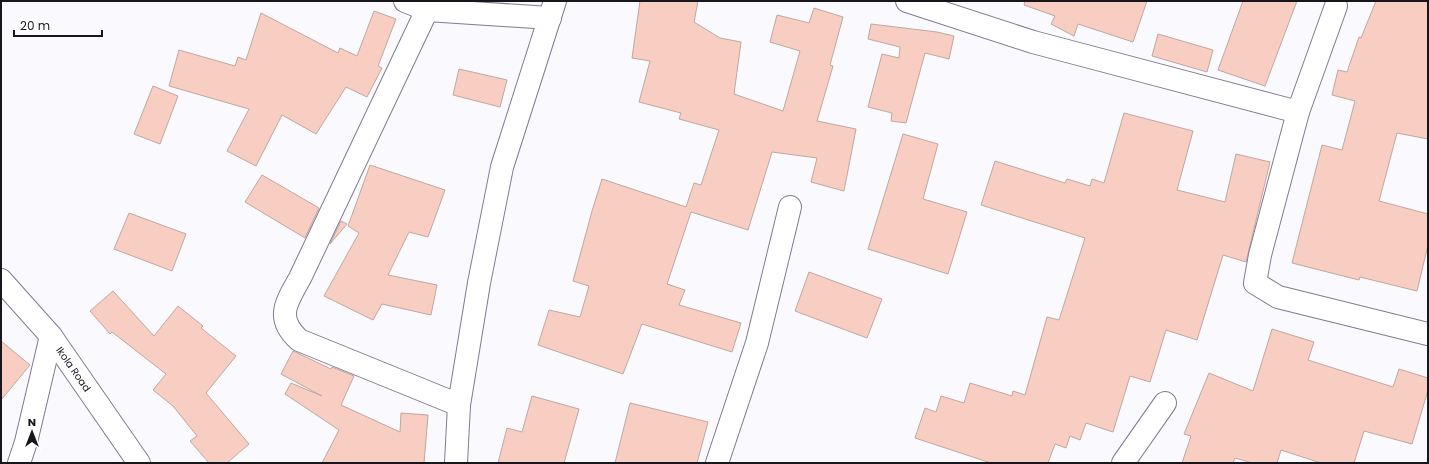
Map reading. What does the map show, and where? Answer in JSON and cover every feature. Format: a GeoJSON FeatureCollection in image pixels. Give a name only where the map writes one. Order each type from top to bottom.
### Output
{"type":"FeatureCollection","features":[{"type":"Feature","properties":{"kind":"street"},"geometry":{"type":"LineString","coordinates":[[405,1],[427,10],[553,10],[502,167],[479,284],[459,405],[456,463]]}},
{"type":"Feature","properties":{"kind":"street"},"geometry":{"type":"LineString","coordinates":[[907,1],[1033,42],[1298,112]]}},
{"type":"Feature","properties":{"kind":"street"},"geometry":{"type":"LineString","coordinates":[[1336,6],[1298,112],[1260,255],[1255,284],[1278,297],[1428,334]]}},
{"type":"Feature","properties":{"kind":"street"},"geometry":{"type":"LineString","coordinates":[[427,10],[303,271],[287,300],[284,316],[288,330],[299,340],[459,405]]}},
{"type":"Feature","properties":{"kind":"street"},"geometry":{"type":"LineString","coordinates":[[718,463],[757,343],[790,207]]}},
{"type":"Feature","properties":{"kind":"street","name":"Ikola Road"},"geometry":{"type":"LineString","coordinates":[[1,280],[51,336],[139,463]]}},
{"type":"Feature","properties":{"kind":"street"},"geometry":{"type":"LineString","coordinates":[[19,463],[26,442],[51,336]]}},
{"type":"Feature","properties":{"kind":"street"},"geometry":{"type":"LineString","coordinates":[[1123,463],[1165,402]]}},
{"type":"Feature","properties":{"kind":"building"},"geometry":{"type":"Polygon","coordinates":[[[640,1],[698,1],[694,22],[720,38],[741,42],[734,94],[783,111],[800,51],[770,42],[777,15],[809,23],[814,8],[843,17],[830,65],[833,66],[817,121],[856,129],[844,191],[811,182],[817,158],[772,152],[748,230],[691,212],[667,284],[685,290],[679,305],[741,323],[732,352],[642,324],[623,374],[538,345],[549,310],[580,317],[589,286],[573,281],[602,179],[686,207],[694,183],[701,185],[719,130],[679,119],[681,113],[639,102],[650,61],[632,58],[640,1]]]}},
{"type":"Feature","properties":{"kind":"building"},"geometry":{"type":"Polygon","coordinates":[[[1025,1],[1147,1],[1133,42],[1078,24],[1074,36],[1051,24],[1055,16],[1024,5],[1025,1]]]}},
{"type":"Feature","properties":{"kind":"building"},"geometry":{"type":"Polygon","coordinates":[[[1243,1],[1297,1],[1265,86],[1218,70],[1243,1]]]}},
{"type":"Feature","properties":{"kind":"building"},"geometry":{"type":"Polygon","coordinates":[[[1376,1],[1428,1],[1428,139],[1397,133],[1379,201],[1428,214],[1428,245],[1417,291],[1360,277],[1359,280],[1292,263],[1322,145],[1342,150],[1355,101],[1332,95],[1338,70],[1347,72],[1359,37],[1361,38],[1376,1]]]}},
{"type":"Feature","properties":{"kind":"building"},"geometry":{"type":"Polygon","coordinates":[[[374,11],[396,19],[378,66],[382,68],[367,97],[346,87],[316,134],[282,115],[256,166],[227,151],[249,109],[169,86],[179,50],[235,66],[238,57],[246,60],[261,13],[338,53],[340,48],[357,56],[374,11]]]}},
{"type":"Feature","properties":{"kind":"building"},"geometry":{"type":"Polygon","coordinates":[[[871,24],[937,32],[954,36],[949,59],[925,53],[906,123],[891,121],[892,113],[868,107],[882,54],[899,58],[900,47],[868,39],[871,24]]]}},
{"type":"Feature","properties":{"kind":"building"},"geometry":{"type":"Polygon","coordinates":[[[1158,34],[1213,50],[1207,72],[1152,56],[1158,34]]]}},
{"type":"Feature","properties":{"kind":"building"},"geometry":{"type":"Polygon","coordinates":[[[459,69],[507,80],[500,107],[453,95],[459,69]]]}},
{"type":"Feature","properties":{"kind":"building"},"geometry":{"type":"Polygon","coordinates":[[[153,86],[178,96],[160,144],[134,134],[153,86]]]}},
{"type":"Feature","properties":{"kind":"building"},"geometry":{"type":"Polygon","coordinates":[[[1124,113],[1193,131],[1177,190],[1225,202],[1236,154],[1270,162],[1246,262],[1223,255],[1197,340],[1166,330],[1150,382],[1130,376],[1113,432],[1086,423],[1080,440],[1070,436],[1066,448],[1055,444],[1048,463],[991,463],[915,438],[925,408],[936,412],[941,396],[964,403],[970,383],[1012,396],[1013,391],[1025,395],[1047,317],[1059,320],[1085,238],[981,205],[995,161],[1065,183],[1067,179],[1090,186],[1092,179],[1104,183],[1124,113]]]}},
{"type":"Feature","properties":{"kind":"building"},"geometry":{"type":"Polygon","coordinates":[[[903,134],[938,144],[923,199],[967,212],[948,274],[868,249],[903,134]]]}},
{"type":"Feature","properties":{"kind":"building"},"geometry":{"type":"Polygon","coordinates":[[[370,165],[445,190],[428,237],[409,232],[388,275],[437,285],[431,315],[382,304],[373,320],[324,296],[359,233],[348,226],[370,165]]]}},
{"type":"Feature","properties":{"kind":"building"},"geometry":{"type":"Polygon","coordinates":[[[262,175],[319,208],[305,238],[245,202],[262,175]]]}},
{"type":"Feature","properties":{"kind":"building"},"geometry":{"type":"Polygon","coordinates":[[[129,213],[186,234],[172,271],[114,249],[129,213]]]}},
{"type":"Feature","properties":{"kind":"building"},"geometry":{"type":"Polygon","coordinates":[[[341,221],[347,224],[330,244],[341,221]]]}},
{"type":"Feature","properties":{"kind":"building"},"geometry":{"type":"Polygon","coordinates":[[[809,272],[882,299],[867,338],[795,311],[809,272]]]}},
{"type":"Feature","properties":{"kind":"building"},"geometry":{"type":"Polygon","coordinates":[[[113,291],[154,336],[178,306],[203,326],[201,328],[236,356],[206,393],[249,444],[227,463],[209,463],[190,441],[197,436],[173,406],[153,390],[166,374],[112,332],[110,334],[90,311],[113,291]]]}},
{"type":"Feature","properties":{"kind":"building"},"geometry":{"type":"Polygon","coordinates":[[[1272,329],[1314,342],[1308,360],[1393,387],[1399,369],[1428,378],[1428,390],[1412,444],[1364,431],[1354,463],[1321,463],[1281,450],[1277,463],[1252,463],[1235,458],[1233,463],[1182,463],[1191,436],[1184,434],[1209,373],[1253,391],[1272,329]]]}},
{"type":"Feature","properties":{"kind":"building"},"geometry":{"type":"Polygon","coordinates":[[[1,341],[30,365],[1,400],[1,341]]]}},
{"type":"Feature","properties":{"kind":"building"},"geometry":{"type":"Polygon","coordinates":[[[293,351],[331,369],[332,367],[354,376],[341,405],[400,432],[401,413],[428,415],[424,463],[322,463],[339,430],[285,394],[291,383],[322,396],[281,374],[293,351]]]}},
{"type":"Feature","properties":{"kind":"building"},"geometry":{"type":"Polygon","coordinates":[[[532,396],[579,409],[564,463],[498,463],[507,428],[522,432],[532,396]]]}},
{"type":"Feature","properties":{"kind":"building"},"geometry":{"type":"Polygon","coordinates":[[[630,403],[708,422],[697,463],[615,463],[630,403]]]}}]}
